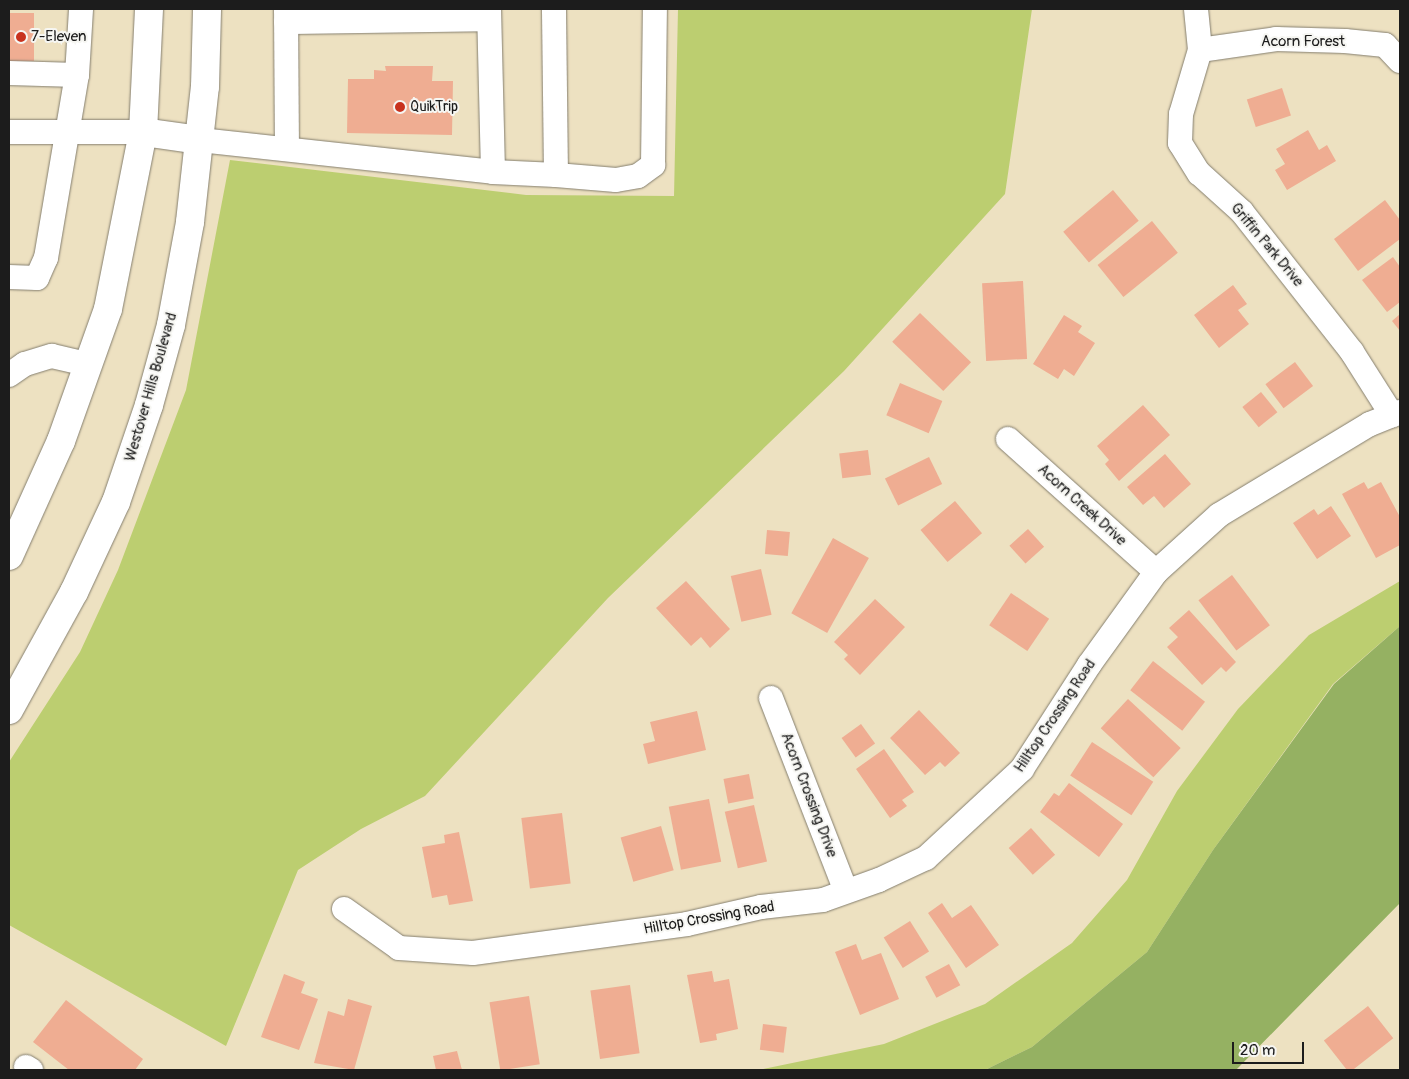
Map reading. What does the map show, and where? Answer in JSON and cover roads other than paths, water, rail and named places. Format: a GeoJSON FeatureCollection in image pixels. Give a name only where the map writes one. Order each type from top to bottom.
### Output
{"type":"FeatureCollection","features":[{"type":"Feature","properties":{"kind":"main road"},"geometry":{"type":"LineString","coordinates":[[9,556],[61,441],[108,309],[143,132],[149,9]]}},
{"type":"Feature","properties":{"kind":"main road","name":"Westover Hills Boulevard"},"geometry":{"type":"LineString","coordinates":[[9,710],[74,592],[116,502],[149,405],[171,325],[200,140],[207,9]]}},
{"type":"Feature","properties":{"kind":"main road"},"geometry":{"type":"LineString","coordinates":[[143,132],[200,140]]}},
{"type":"Feature","properties":{"kind":"street"},"geometry":{"type":"LineString","coordinates":[[9,277],[37,278],[46,258],[77,76],[81,9]]}},
{"type":"Feature","properties":{"kind":"street"},"geometry":{"type":"LineString","coordinates":[[554,9],[556,175]]}},
{"type":"Feature","properties":{"kind":"street"},"geometry":{"type":"LineString","coordinates":[[200,140],[493,172],[616,180],[638,176],[653,165],[655,9]]}},
{"type":"Feature","properties":{"kind":"street","name":"Griffin Park Drive"},"geometry":{"type":"LineString","coordinates":[[1196,9],[1200,50],[1181,114],[1180,143],[1199,173],[1242,212],[1352,352],[1396,414]]}},
{"type":"Feature","properties":{"kind":"street"},"geometry":{"type":"LineString","coordinates":[[287,148],[286,15],[489,14],[493,172]]}},
{"type":"Feature","properties":{"kind":"street","name":"Acorn Forest"},"geometry":{"type":"LineString","coordinates":[[1200,50],[1276,39],[1345,41],[1385,45],[1400,60]]}},
{"type":"Feature","properties":{"kind":"street"},"geometry":{"type":"LineString","coordinates":[[9,73],[77,76]]}},
{"type":"Feature","properties":{"kind":"street"},"geometry":{"type":"LineString","coordinates":[[9,132],[143,132]]}},
{"type":"Feature","properties":{"kind":"street"},"geometry":{"type":"LineString","coordinates":[[9,375],[25,364],[52,356],[88,364]]}},
{"type":"Feature","properties":{"kind":"street","name":"Hilltop Crossing Road"},"geometry":{"type":"LineString","coordinates":[[344,909],[399,948],[473,953],[687,924],[761,907],[823,900],[880,880],[926,858],[1022,769],[1089,665],[1156,572],[1219,515],[1298,465],[1396,414]]}},
{"type":"Feature","properties":{"kind":"street","name":"Acorn Creek Drive"},"geometry":{"type":"LineString","coordinates":[[1008,439],[1156,572]]}},
{"type":"Feature","properties":{"kind":"street","name":"Acorn Crossing Drive"},"geometry":{"type":"LineString","coordinates":[[771,698],[846,892]]}},
{"type":"Feature","properties":{"kind":"place","name":"7-Eleven"},"geometry":{"type":"Point","coordinates":[21,37]}},
{"type":"Feature","properties":{"kind":"place","name":"QuikTrip"},"geometry":{"type":"Point","coordinates":[400,107]}}]}
